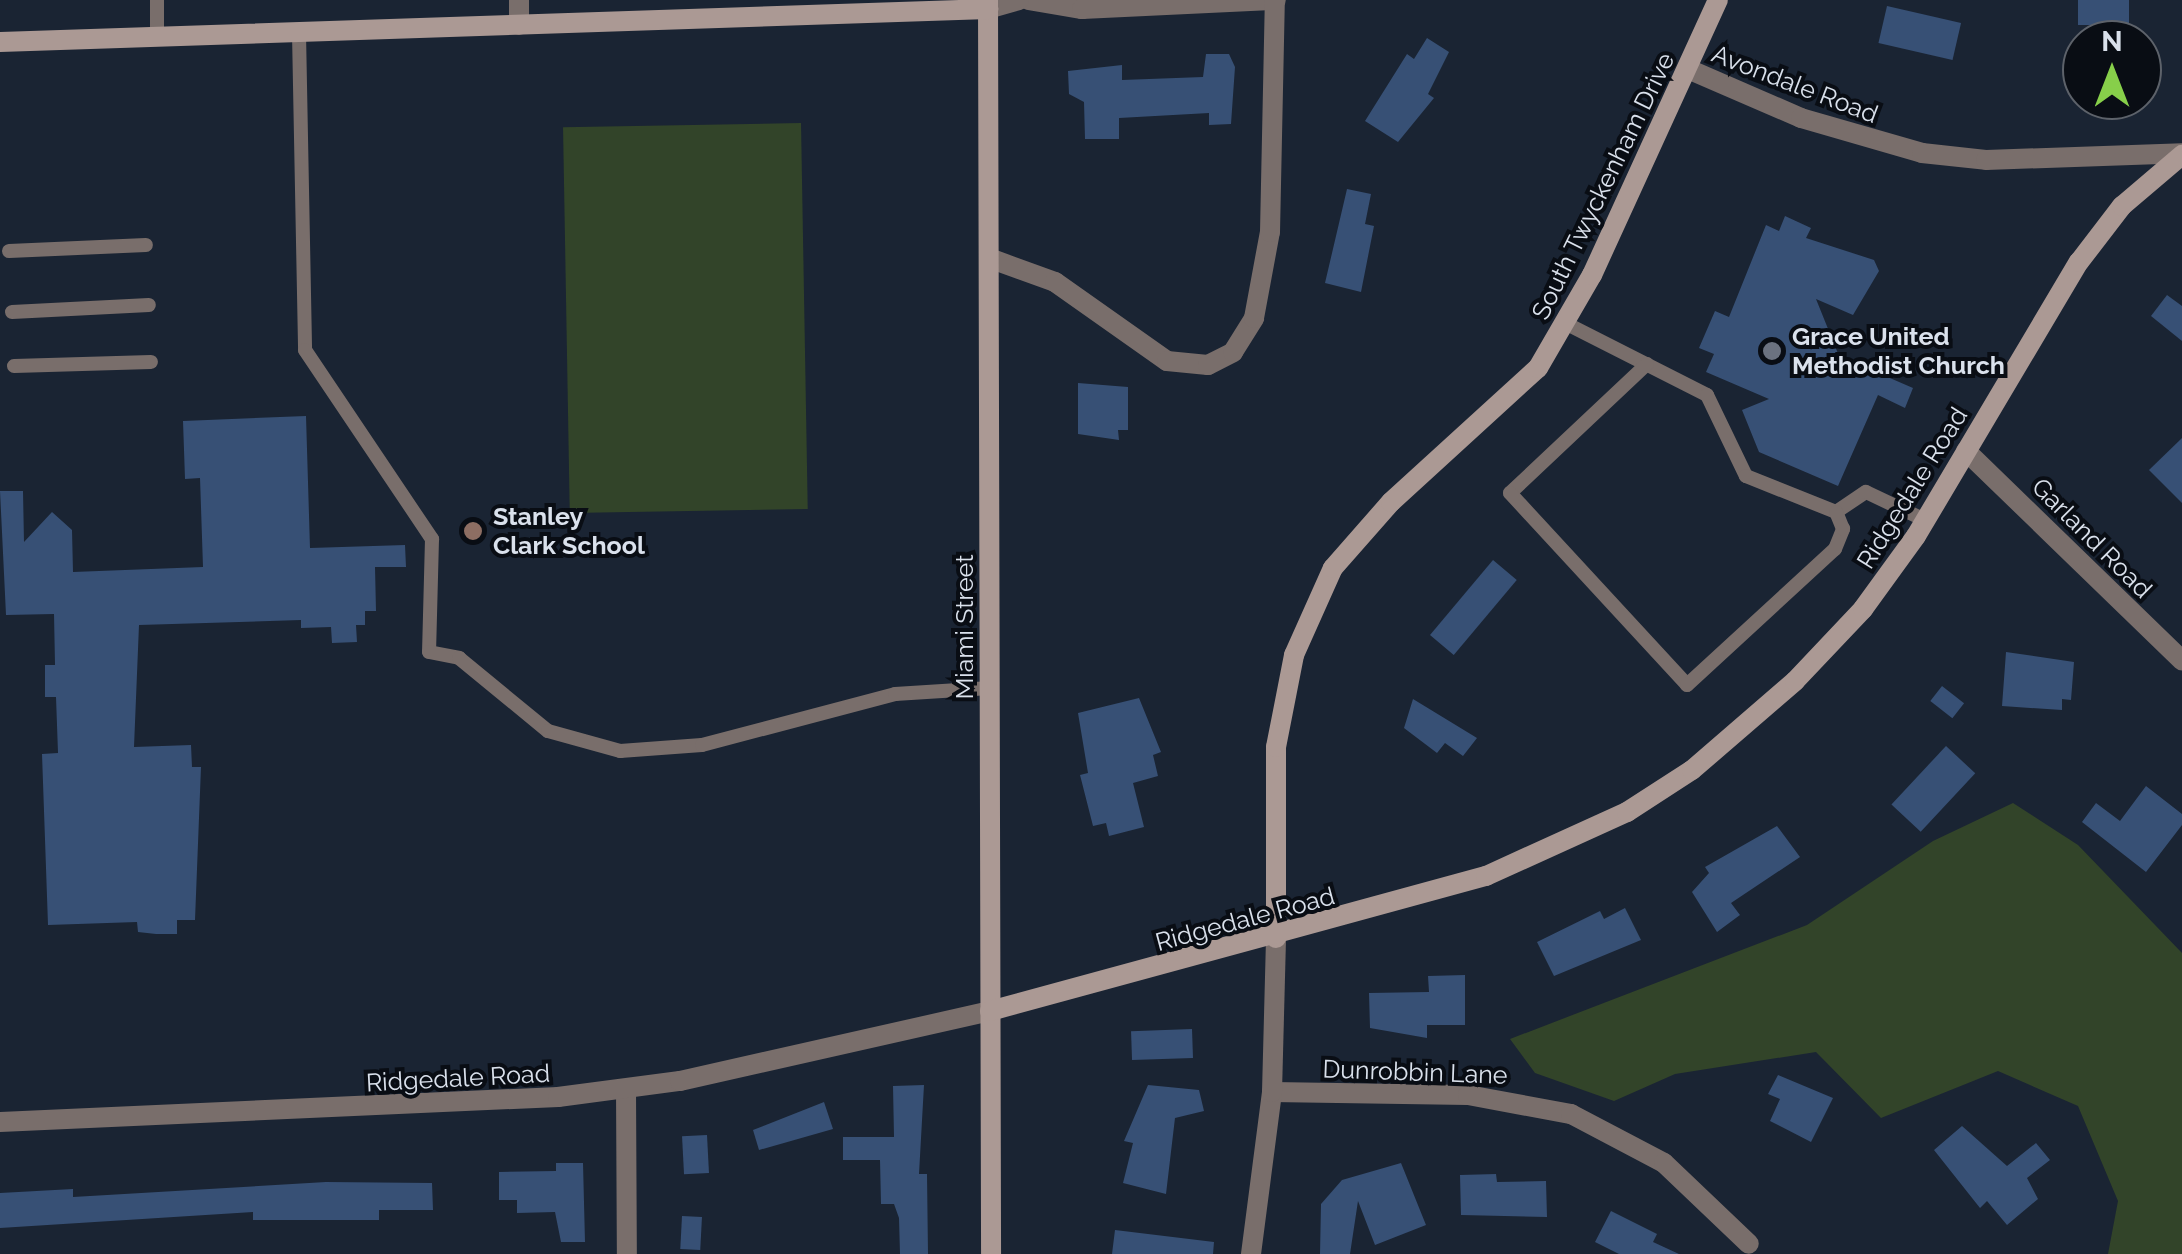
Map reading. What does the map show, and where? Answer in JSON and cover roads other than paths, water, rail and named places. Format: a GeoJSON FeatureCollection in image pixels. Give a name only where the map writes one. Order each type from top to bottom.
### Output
{"type":"FeatureCollection","features":[{"type":"Feature","properties":{"kind":"street"},"geometry":{"type":"LineString","coordinates":[[518,0],[519,25]]}},
{"type":"Feature","properties":{"kind":"street"},"geometry":{"type":"LineString","coordinates":[[0,42],[519,25],[1019,0]]}},
{"type":"Feature","properties":{"kind":"street"},"geometry":{"type":"LineString","coordinates":[[989,258],[1055,282],[1167,361],[1208,364],[1233,352],[1254,318],[1270,232],[1275,0],[1082,8],[1028,0]]}},
{"type":"Feature","properties":{"kind":"street","name":"South Twyckenham Drive"},"geometry":{"type":"LineString","coordinates":[[1251,1254],[1272,1092],[1276,748],[1294,655],[1334,568],[1391,502],[1538,368],[1567,324],[1718,0]]}},
{"type":"Feature","properties":{"kind":"street","name":"Miami Street"},"geometry":{"type":"LineString","coordinates":[[988,4],[991,1254]]}},
{"type":"Feature","properties":{"kind":"street","name":"Avondale Road"},"geometry":{"type":"LineString","coordinates":[[1688,69],[1800,118],[1922,153],[1986,160],[2182,154]]}},
{"type":"Feature","properties":{"kind":"street","name":"Ridgedale Road"},"geometry":{"type":"LineString","coordinates":[[0,1122],[418,1107],[626,1089],[990,1012],[1276,938],[1486,876],[1644,802],[1796,681],[1864,609],[1925,520],[2079,262],[2122,206],[2182,154]]}},
{"type":"Feature","properties":{"kind":"street","name":"Garland Road"},"geometry":{"type":"LineString","coordinates":[[1966,452],[2182,660]]}},
{"type":"Feature","properties":{"kind":"street"},"geometry":{"type":"LineString","coordinates":[[626,1089],[627,1254]]}},
{"type":"Feature","properties":{"kind":"street","name":"Dunrobbin Lane"},"geometry":{"type":"LineString","coordinates":[[1272,1092],[1468,1095],[1572,1114],[1664,1162],[1749,1244]]}},
{"type":"Feature","properties":{"kind":"lane"},"geometry":{"type":"LineString","coordinates":[[157,0],[158,38]]}},
{"type":"Feature","properties":{"kind":"lane"},"geometry":{"type":"LineString","coordinates":[[299,33],[305,350],[432,539],[429,652],[459,658],[548,730],[620,751],[702,745],[895,694],[990,688]]}},
{"type":"Feature","properties":{"kind":"lane"},"geometry":{"type":"LineString","coordinates":[[9,251],[146,246]]}},
{"type":"Feature","properties":{"kind":"lane"},"geometry":{"type":"LineString","coordinates":[[12,312],[149,305]]}},
{"type":"Feature","properties":{"kind":"lane"},"geometry":{"type":"LineString","coordinates":[[1567,324],[1647,364],[1706,395],[1746,476],[1836,512],[1844,529],[1835,549],[1687,685],[1510,493],[1647,364]]}},
{"type":"Feature","properties":{"kind":"lane"},"geometry":{"type":"LineString","coordinates":[[14,366],[151,362]]}},
{"type":"Feature","properties":{"kind":"lane"},"geometry":{"type":"LineString","coordinates":[[1836,512],[1866,492],[1925,520]]}},
{"type":"Feature","properties":{"kind":"place","name":"Grace United Methodist Church"},"geometry":{"type":"Point","coordinates":[1772,351]}},
{"type":"Feature","properties":{"kind":"place","name":"Stanley Clark School"},"geometry":{"type":"Point","coordinates":[473,531]}}]}
